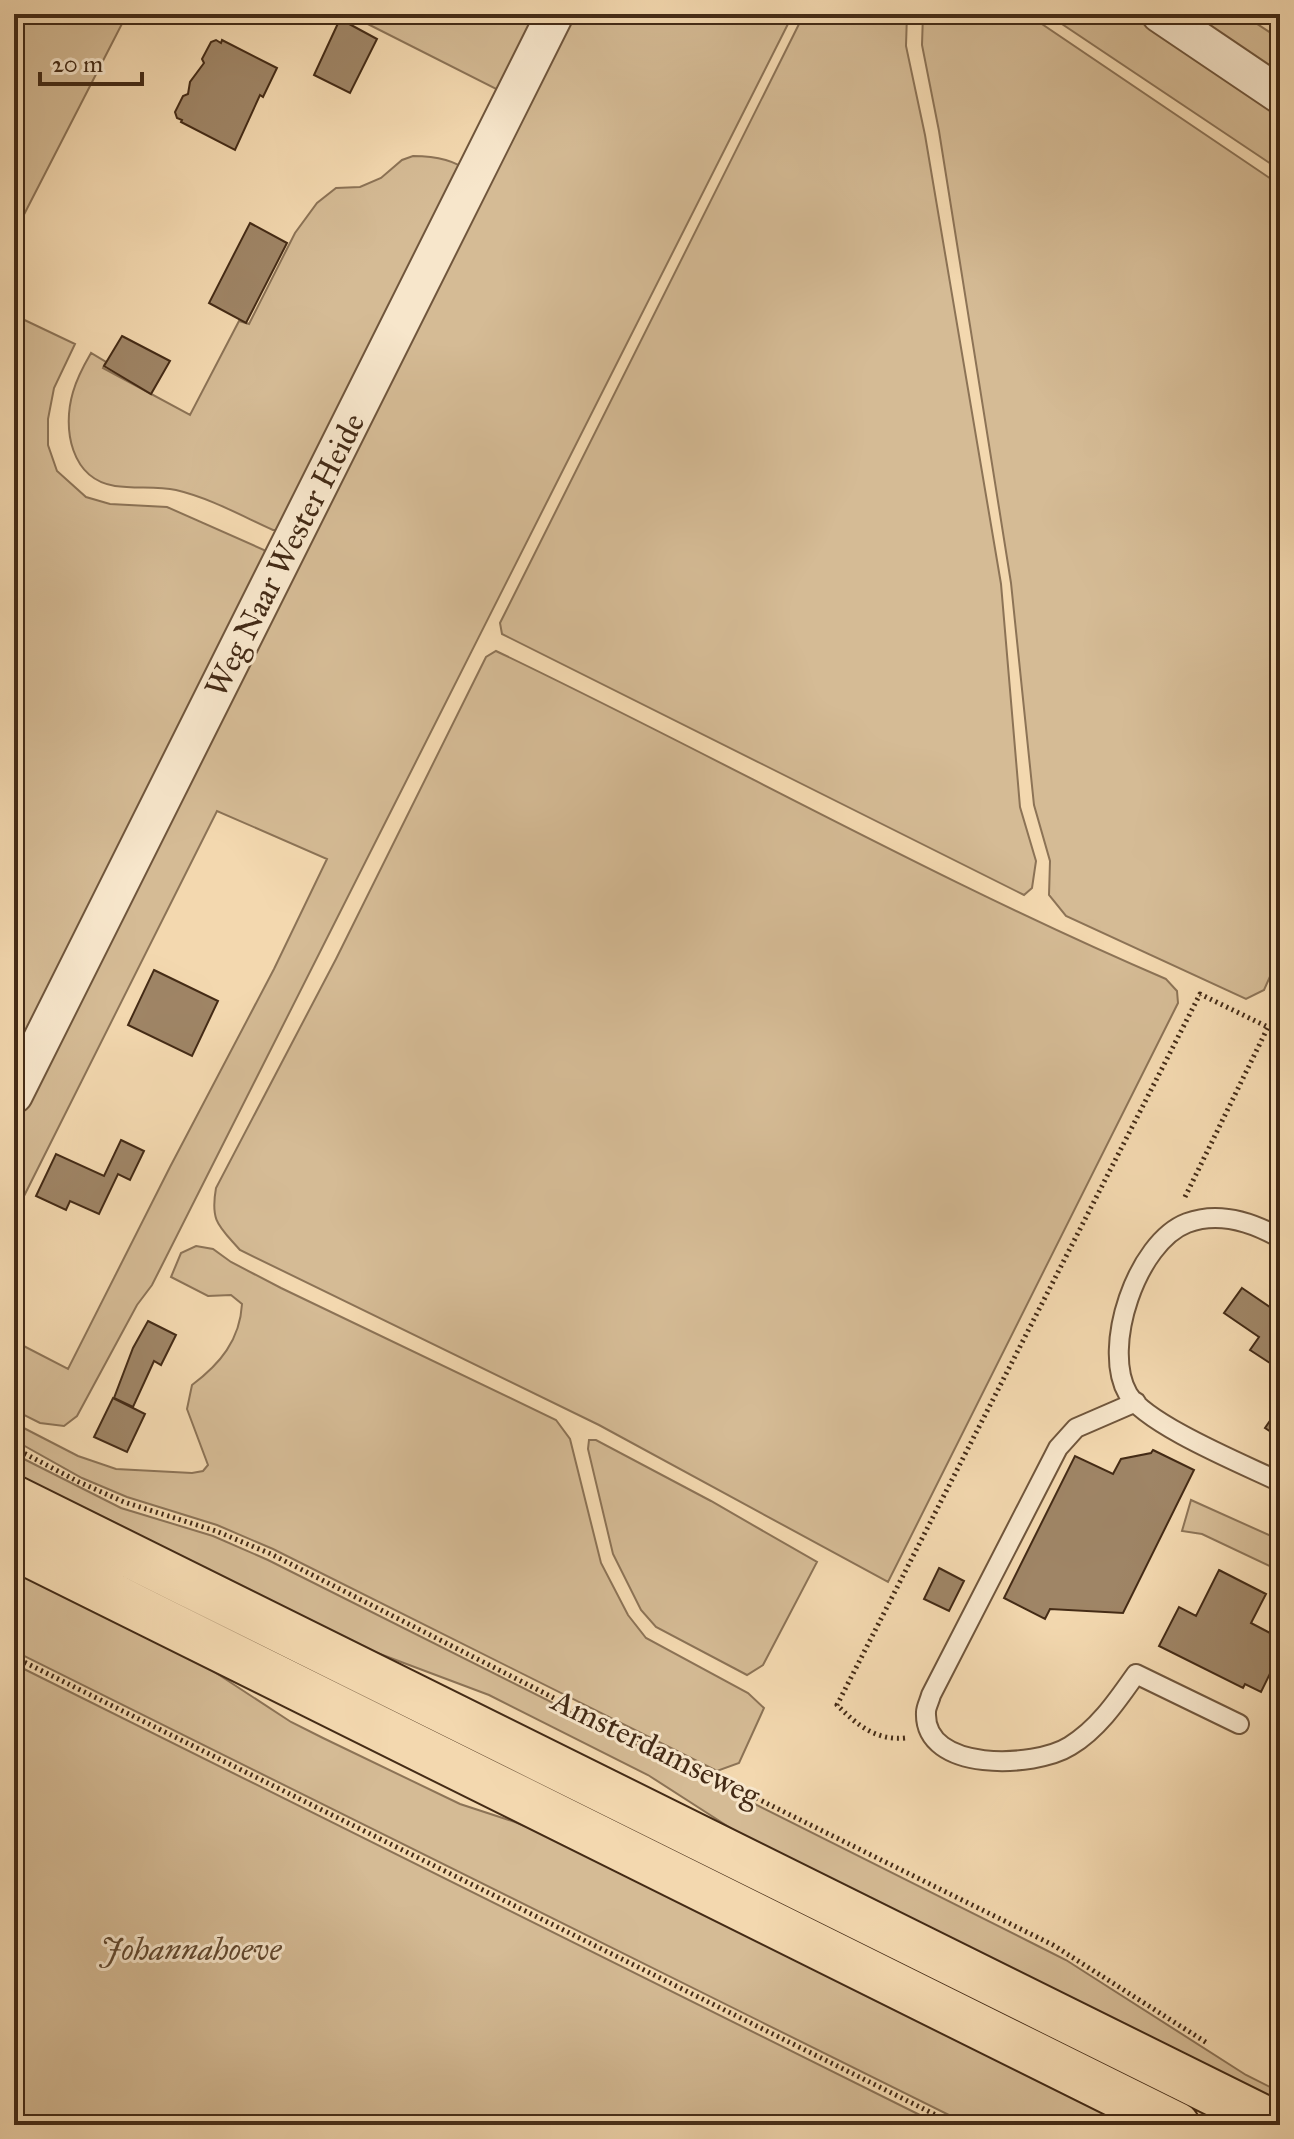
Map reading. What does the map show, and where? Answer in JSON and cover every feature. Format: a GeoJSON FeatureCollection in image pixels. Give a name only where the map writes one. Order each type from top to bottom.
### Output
{"type":"FeatureCollection","features":[{"type":"Feature","properties":{"kind":"main road","name":"Amsterdamseweg"},"geometry":{"type":"LineString","coordinates":[[14,1498],[1278,2125]]}},
{"type":"Feature","properties":{"kind":"main road"},"geometry":{"type":"LineString","coordinates":[[14,1547],[1177,2125]]}},
{"type":"Feature","properties":{"kind":"street","name":"Weg Naar Wester Heide"},"geometry":{"type":"LineString","coordinates":[[14,1095],[555,14]]}},
{"type":"Feature","properties":{"kind":"street"},"geometry":{"type":"LineString","coordinates":[[1160,14],[1280,95]]}},
{"type":"Feature","properties":{"kind":"lane"},"geometry":{"type":"LineString","coordinates":[[1280,1238],[1256,1225],[1213,1218],[1186,1223],[1166,1237],[1149,1259],[1123,1315],[1119,1340],[1119,1368],[1128,1395],[1148,1414],[1280,1482]]}},
{"type":"Feature","properties":{"kind":"lane"},"geometry":{"type":"LineString","coordinates":[[1136,1402],[1076,1428],[1058,1448],[931,1695],[926,1712],[929,1731],[942,1746],[963,1756],[1014,1762],[1042,1759],[1069,1747],[1090,1730],[1114,1705],[1136,1674],[1239,1724]]}},
{"type":"Feature","properties":{"kind":"path"},"geometry":{"type":"LineString","coordinates":[[929,1731],[901,1740],[879,1737],[855,1723],[837,1705],[1200,994],[1280,1033]]}},
{"type":"Feature","properties":{"kind":"path"},"geometry":{"type":"LineString","coordinates":[[1166,1237],[1268,1027]]}},
{"type":"Feature","properties":{"kind":"path","name":"Amsterdamseweg"},"geometry":{"type":"LineString","coordinates":[[14,1448],[124,1502],[216,1531],[271,1554],[1053,1945],[1216,2048]]}},
{"type":"Feature","properties":{"kind":"path"},"geometry":{"type":"LineString","coordinates":[[14,1657],[956,2125]]}},
{"type":"Feature","properties":{"kind":"green space"},"geometry":{"type":"Polygon","coordinates":[[[14,14],[127,14],[14,234],[14,14]]]}},
{"type":"Feature","properties":{"kind":"green space"},"geometry":{"type":"Polygon","coordinates":[[[348,14],[547,14],[506,94],[348,14]]]}},
{"type":"Feature","properties":{"kind":"green space"},"geometry":{"type":"Polygon","coordinates":[[[564,14],[793,14],[152,1285],[137,1305],[77,1416],[64,1426],[40,1423],[14,1410],[14,1341],[68,1369],[274,969],[327,859],[217,811],[14,1216],[14,1116],[564,14]]]}},
{"type":"Feature","properties":{"kind":"green space"},"geometry":{"type":"Polygon","coordinates":[[[804,14],[907,14],[906,46],[925,135],[1001,584],[1020,807],[1036,861],[1032,888],[1024,895],[502,634],[500,623],[804,14]]]}},
{"type":"Feature","properties":{"kind":"green space"},"geometry":{"type":"Polygon","coordinates":[[[923,14],[1027,14],[1280,185],[1280,954],[1264,990],[1246,999],[1066,916],[1049,895],[1050,861],[1034,805],[1011,583],[939,131],[922,45],[923,14]]]}},
{"type":"Feature","properties":{"kind":"green space"},"geometry":{"type":"Polygon","coordinates":[[[1047,14],[1143,14],[1280,107],[1280,170],[1047,14]]]}},
{"type":"Feature","properties":{"kind":"green space"},"geometry":{"type":"Polygon","coordinates":[[[1175,14],[1242,14],[1280,39],[1280,85],[1175,14]]]}},
{"type":"Feature","properties":{"kind":"green space"},"geometry":{"type":"Polygon","coordinates":[[[413,156],[443,159],[469,172],[287,530],[273,530],[189,493],[115,486],[88,474],[73,450],[69,421],[75,387],[91,353],[106,362],[103,368],[190,415],[239,321],[249,324],[295,233],[317,203],[336,188],[360,187],[381,178],[402,160],[413,156]]]}},
{"type":"Feature","properties":{"kind":"green space"},"geometry":{"type":"Polygon","coordinates":[[[14,315],[75,344],[54,388],[48,419],[48,445],[57,471],[86,497],[110,504],[167,507],[264,550],[271,562],[14,1082],[14,315]]]}},
{"type":"Feature","properties":{"kind":"green space"},"geometry":{"type":"Polygon","coordinates":[[[496,651],[912,860],[1166,979],[1177,991],[1178,1003],[888,1582],[599,1425],[240,1250],[215,1216],[216,1188],[336,959],[486,657],[496,651]]]}},
{"type":"Feature","properties":{"kind":"green space"},"geometry":{"type":"Polygon","coordinates":[[[196,1246],[213,1249],[281,1288],[556,1420],[570,1439],[601,1563],[628,1615],[646,1638],[748,1693],[764,1708],[739,1763],[717,1771],[273,1549],[217,1525],[127,1497],[82,1478],[14,1440],[14,1423],[78,1456],[116,1469],[203,1471],[208,1465],[187,1409],[192,1385],[227,1350],[237,1329],[242,1304],[231,1295],[208,1296],[171,1277],[181,1253],[196,1246]]]}},
{"type":"Feature","properties":{"kind":"green space"},"geometry":{"type":"Polygon","coordinates":[[[589,1440],[596,1440],[711,1501],[817,1562],[763,1665],[747,1675],[656,1627],[641,1610],[613,1554],[588,1449],[589,1440]]]}},
{"type":"Feature","properties":{"kind":"green space"},"geometry":{"type":"Polygon","coordinates":[[[14,1454],[121,1508],[213,1536],[268,1560],[1066,1960],[1246,2075],[1280,2092],[1280,2103],[763,1849],[648,1775],[489,1695],[348,1642],[14,1475],[14,1454]]]}},
{"type":"Feature","properties":{"kind":"green space"},"geometry":{"type":"Polygon","coordinates":[[[1191,1500],[1280,1540],[1280,1571],[1202,1534],[1182,1531],[1191,1500]]]}},
{"type":"Feature","properties":{"kind":"green space"},"geometry":{"type":"Polygon","coordinates":[[[14,1567],[178,1648],[291,1722],[323,1738],[460,1804],[515,1822],[588,1852],[1138,2125],[969,2125],[14,1651],[14,1567]]]}},
{"type":"Feature","properties":{"kind":"green space","name":"Johannahoeve"},"geometry":{"type":"Polygon","coordinates":[[[14,1664],[940,2125],[14,2125],[14,1664]]]}},
{"type":"Feature","properties":{"kind":"building"},"geometry":{"type":"Polygon","coordinates":[[[340,19],[377,39],[350,93],[314,75],[340,19]]]}},
{"type":"Feature","properties":{"kind":"building"},"geometry":{"type":"Polygon","coordinates":[[[216,40],[221,43],[222,40],[277,68],[263,97],[260,95],[235,150],[181,122],[175,112],[204,63],[202,59],[211,42],[216,40]]]}},
{"type":"Feature","properties":{"kind":"building"},"geometry":{"type":"Polygon","coordinates":[[[250,223],[287,243],[246,323],[209,303],[250,223]]]}},
{"type":"Feature","properties":{"kind":"building"},"geometry":{"type":"Polygon","coordinates":[[[122,336],[170,361],[151,394],[104,366],[122,336]]]}},
{"type":"Feature","properties":{"kind":"building"},"geometry":{"type":"Polygon","coordinates":[[[154,970],[218,1001],[192,1056],[128,1025],[154,970]]]}},
{"type":"Feature","properties":{"kind":"building"},"geometry":{"type":"Polygon","coordinates":[[[121,1140],[144,1151],[130,1180],[118,1174],[99,1214],[70,1201],[66,1210],[36,1196],[56,1154],[104,1176],[121,1140]]]}},
{"type":"Feature","properties":{"kind":"building"},"geometry":{"type":"Polygon","coordinates":[[[1242,1288],[1280,1314],[1280,1356],[1273,1365],[1250,1350],[1259,1337],[1224,1313],[1242,1288]]]}},
{"type":"Feature","properties":{"kind":"building"},"geometry":{"type":"Polygon","coordinates":[[[148,1321],[176,1335],[161,1365],[154,1361],[133,1407],[114,1398],[133,1348],[148,1321]]]}},
{"type":"Feature","properties":{"kind":"building"},"geometry":{"type":"Polygon","coordinates":[[[113,1398],[145,1414],[127,1452],[94,1437],[113,1398]]]}},
{"type":"Feature","properties":{"kind":"building"},"geometry":{"type":"Polygon","coordinates":[[[1280,1406],[1280,1438],[1265,1428],[1280,1406]]]}},
{"type":"Feature","properties":{"kind":"building"},"geometry":{"type":"Polygon","coordinates":[[[1153,1450],[1194,1470],[1123,1613],[1050,1609],[1045,1619],[1004,1598],[1075,1456],[1113,1474],[1121,1459],[1153,1450]]]}},
{"type":"Feature","properties":{"kind":"building"},"geometry":{"type":"Polygon","coordinates":[[[939,1568],[964,1581],[949,1611],[924,1599],[939,1568]]]}},
{"type":"Feature","properties":{"kind":"building"},"geometry":{"type":"Polygon","coordinates":[[[1219,1570],[1266,1594],[1251,1623],[1270,1633],[1273,1625],[1280,1629],[1280,1653],[1261,1692],[1245,1684],[1243,1688],[1159,1646],[1179,1607],[1196,1616],[1219,1570]]]}},
{"type":"Feature","properties":{"kind":"building"},"geometry":{"type":"Polygon","coordinates":[[[1280,1700],[1280,1722],[1271,1717],[1280,1700]]]}}]}
